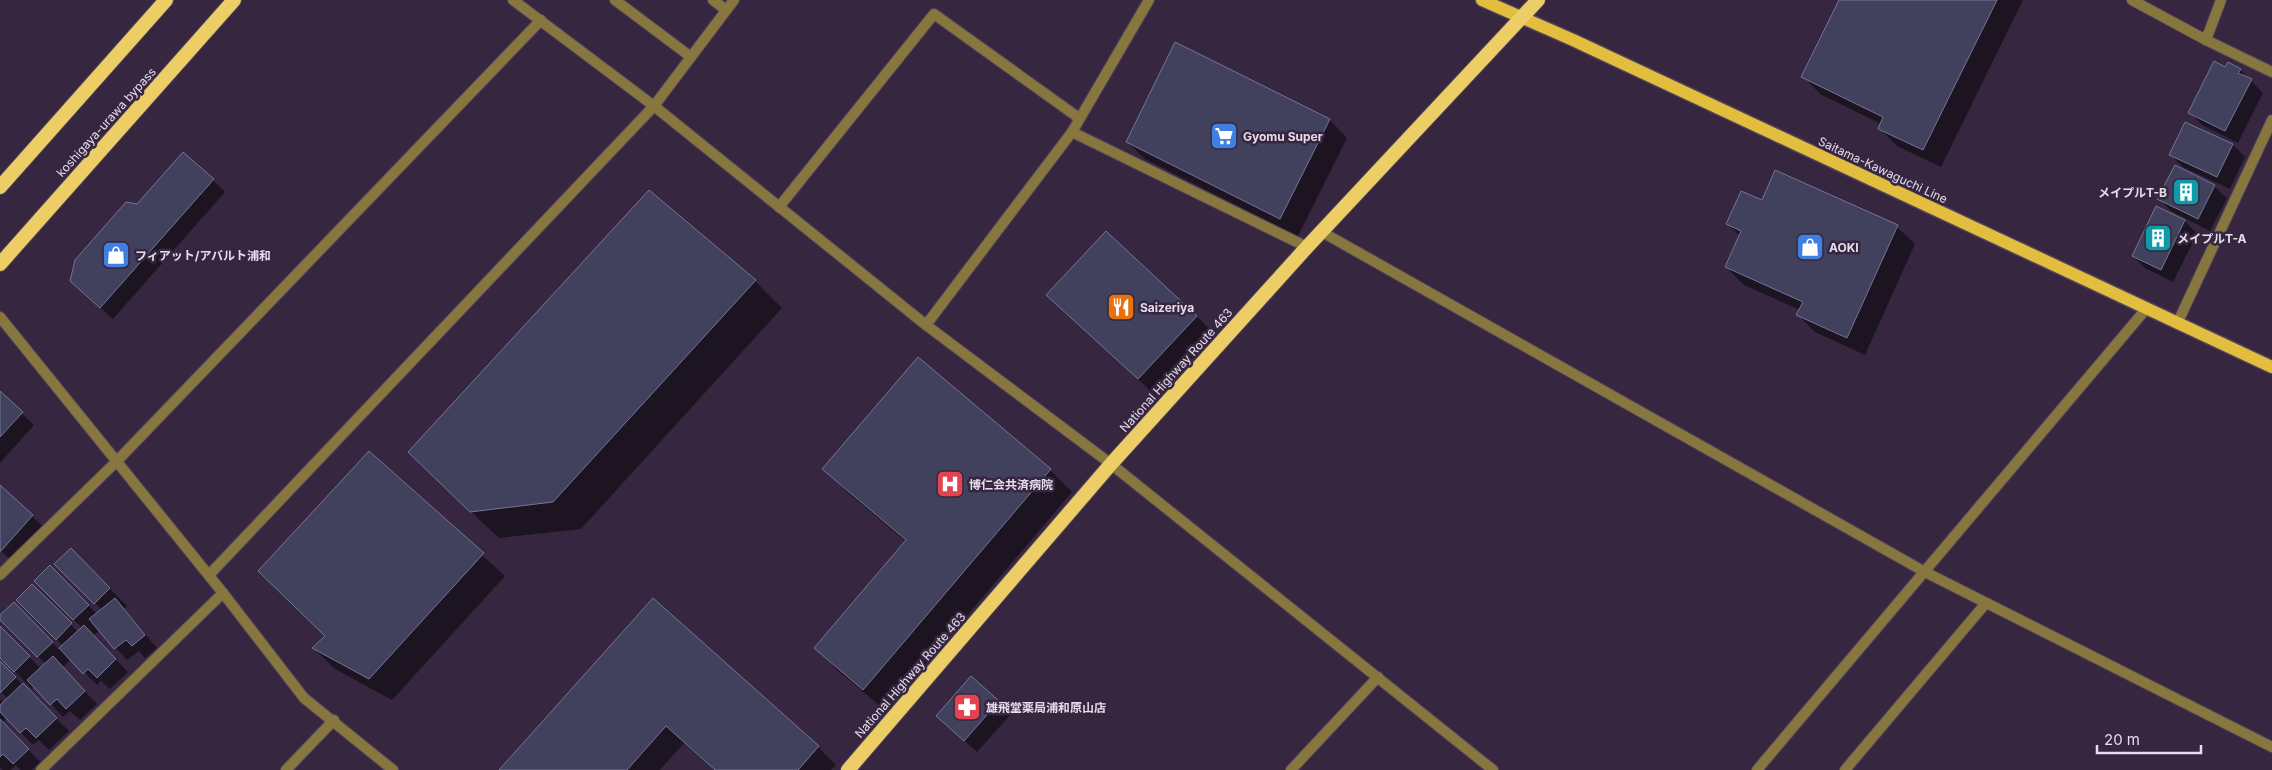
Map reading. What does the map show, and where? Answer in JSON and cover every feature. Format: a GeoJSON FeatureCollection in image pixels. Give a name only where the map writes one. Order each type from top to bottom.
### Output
{"type":"FeatureCollection","features":[{"type":"Feature","properties":{"kind":"highway"},"geometry":{"type":"LineString","coordinates":[[0,186],[166,0]]}},
{"type":"Feature","properties":{"kind":"highway","name":"koshigaya-urawa bypass"},"geometry":{"type":"LineString","coordinates":[[0,264],[234,0]]}},
{"type":"Feature","properties":{"kind":"highway","name":"National Highway Route 463"},"geometry":{"type":"LineString","coordinates":[[848,770],[1110,464],[1307,248],[1538,0]]}},
{"type":"Feature","properties":{"kind":"main road","name":"Saitama-Kawaguchi Line"},"geometry":{"type":"LineString","coordinates":[[1482,0],[1522,16],[2272,367]]}},
{"type":"Feature","properties":{"kind":"street"},"geometry":{"type":"LineString","coordinates":[[513,0],[654,106],[926,325],[1110,464],[1493,770]]}},
{"type":"Feature","properties":{"kind":"street"},"geometry":{"type":"LineString","coordinates":[[615,0],[691,57]]}},
{"type":"Feature","properties":{"kind":"street"},"geometry":{"type":"LineString","coordinates":[[713,0],[726,10]]}},
{"type":"Feature","properties":{"kind":"street"},"geometry":{"type":"LineString","coordinates":[[209,575],[654,106],[734,0]]}},
{"type":"Feature","properties":{"kind":"street"},"geometry":{"type":"LineString","coordinates":[[926,325],[1072,132],[1149,0]]}},
{"type":"Feature","properties":{"kind":"street"},"geometry":{"type":"LineString","coordinates":[[2132,0],[2206,40],[2272,72]]}},
{"type":"Feature","properties":{"kind":"street"},"geometry":{"type":"LineString","coordinates":[[2206,40],[2221,0]]}},
{"type":"Feature","properties":{"kind":"street"},"geometry":{"type":"LineString","coordinates":[[779,207],[934,14],[1080,118]]}},
{"type":"Feature","properties":{"kind":"street"},"geometry":{"type":"LineString","coordinates":[[0,575],[117,461],[541,20]]}},
{"type":"Feature","properties":{"kind":"street"},"geometry":{"type":"LineString","coordinates":[[2177,324],[2272,120]]}},
{"type":"Feature","properties":{"kind":"street"},"geometry":{"type":"LineString","coordinates":[[1072,132],[1307,248]]}},
{"type":"Feature","properties":{"kind":"street"},"geometry":{"type":"LineString","coordinates":[[1322,232],[1925,572],[2272,747]]}},
{"type":"Feature","properties":{"kind":"street"},"geometry":{"type":"LineString","coordinates":[[1757,770],[2146,309]]}},
{"type":"Feature","properties":{"kind":"street"},"geometry":{"type":"LineString","coordinates":[[0,317],[209,575],[304,698],[334,720],[393,770]]}},
{"type":"Feature","properties":{"kind":"street"},"geometry":{"type":"LineString","coordinates":[[41,770],[223,593]]}},
{"type":"Feature","properties":{"kind":"street"},"geometry":{"type":"LineString","coordinates":[[1845,770],[1986,603]]}},
{"type":"Feature","properties":{"kind":"street"},"geometry":{"type":"LineString","coordinates":[[1291,770],[1378,677]]}},
{"type":"Feature","properties":{"kind":"street"},"geometry":{"type":"LineString","coordinates":[[286,770],[334,720]]}},
{"type":"Feature","properties":{"kind":"building"},"geometry":{"type":"Polygon","coordinates":[[[1839,0],[1997,0],[1923,150],[1878,129],[1883,117],[1801,77],[1839,0]]]}},
{"type":"Feature","properties":{"kind":"building"},"geometry":{"type":"Polygon","coordinates":[[[1175,42],[1330,119],[1280,219],[1126,142],[1175,42]]]}},
{"type":"Feature","properties":{"kind":"building"},"geometry":{"type":"Polygon","coordinates":[[[2214,61],[2225,67],[2228,62],[2241,69],[2238,73],[2252,79],[2225,131],[2188,113],[2214,61]]]}},
{"type":"Feature","properties":{"kind":"building"},"geometry":{"type":"Polygon","coordinates":[[[2185,122],[2233,144],[2217,177],[2169,155],[2185,122]]]}},
{"type":"Feature","properties":{"kind":"building"},"geometry":{"type":"Polygon","coordinates":[[[183,152],[214,179],[100,308],[70,281],[75,260],[126,202],[137,204],[183,152]]]}},
{"type":"Feature","properties":{"kind":"building","name":"メイプルT-B"},"geometry":{"type":"Polygon","coordinates":[[[2175,165],[2215,185],[2198,219],[2157,199],[2175,165]]]}},
{"type":"Feature","properties":{"kind":"building"},"geometry":{"type":"Polygon","coordinates":[[[1775,170],[1898,225],[1847,338],[1796,315],[1803,302],[1725,267],[1741,231],[1726,224],[1741,191],[1762,200],[1775,170]]]}},
{"type":"Feature","properties":{"kind":"building"},"geometry":{"type":"Polygon","coordinates":[[[649,190],[756,280],[553,502],[470,512],[408,452],[649,190]]]}},
{"type":"Feature","properties":{"kind":"building","name":"メイプルT-A"},"geometry":{"type":"Polygon","coordinates":[[[2156,206],[2185,220],[2161,270],[2132,256],[2156,206]]]}},
{"type":"Feature","properties":{"kind":"building"},"geometry":{"type":"Polygon","coordinates":[[[1106,231],[1197,316],[1138,379],[1046,295],[1106,231]]]}},
{"type":"Feature","properties":{"kind":"building"},"geometry":{"type":"Polygon","coordinates":[[[918,357],[1051,469],[863,690],[814,648],[906,540],[822,469],[918,357]]]}},
{"type":"Feature","properties":{"kind":"building"},"geometry":{"type":"Polygon","coordinates":[[[0,391],[23,412],[0,437],[0,391]]]}},
{"type":"Feature","properties":{"kind":"building"},"geometry":{"type":"Polygon","coordinates":[[[369,451],[484,553],[369,679],[312,648],[325,636],[258,571],[369,451]]]}},
{"type":"Feature","properties":{"kind":"building"},"geometry":{"type":"Polygon","coordinates":[[[0,485],[33,515],[1,551],[0,551],[0,485]]]}},
{"type":"Feature","properties":{"kind":"building"},"geometry":{"type":"Polygon","coordinates":[[[71,548],[110,588],[94,604],[54,564],[71,548]]]}},
{"type":"Feature","properties":{"kind":"building"},"geometry":{"type":"Polygon","coordinates":[[[50,565],[89,605],[73,620],[34,581],[50,565]]]}},
{"type":"Feature","properties":{"kind":"building"},"geometry":{"type":"Polygon","coordinates":[[[32,584],[72,623],[56,640],[16,600],[32,584]]]}},
{"type":"Feature","properties":{"kind":"building"},"geometry":{"type":"Polygon","coordinates":[[[115,598],[145,635],[132,646],[126,640],[114,649],[89,619],[115,598]]]}},
{"type":"Feature","properties":{"kind":"building"},"geometry":{"type":"Polygon","coordinates":[[[653,598],[819,746],[798,770],[715,770],[666,726],[627,770],[499,770],[653,598]]]}},
{"type":"Feature","properties":{"kind":"building"},"geometry":{"type":"Polygon","coordinates":[[[14,602],[53,642],[37,657],[0,620],[0,615],[14,602]]]}},
{"type":"Feature","properties":{"kind":"building"},"geometry":{"type":"Polygon","coordinates":[[[84,625],[116,659],[97,678],[88,669],[83,674],[59,648],[84,625]]]}},
{"type":"Feature","properties":{"kind":"building"},"geometry":{"type":"Polygon","coordinates":[[[0,626],[30,656],[14,672],[0,658],[0,626]]]}},
{"type":"Feature","properties":{"kind":"building"},"geometry":{"type":"Polygon","coordinates":[[[53,656],[85,691],[66,709],[57,699],[50,705],[27,680],[53,656]]]}},
{"type":"Feature","properties":{"kind":"building"},"geometry":{"type":"Polygon","coordinates":[[[0,661],[16,677],[0,693],[0,661]]]}},
{"type":"Feature","properties":{"kind":"building"},"geometry":{"type":"Polygon","coordinates":[[[971,676],[999,701],[964,741],[936,716],[971,676]]]}},
{"type":"Feature","properties":{"kind":"building"},"geometry":{"type":"Polygon","coordinates":[[[23,683],[57,718],[36,738],[26,728],[20,733],[0,712],[0,705],[23,683]]]}},
{"type":"Feature","properties":{"kind":"building"},"geometry":{"type":"Polygon","coordinates":[[[0,719],[29,749],[13,764],[3,754],[0,757],[0,719]]]}},
{"type":"Feature","properties":{"kind":"place","name":"Gyomu Super"},"geometry":{"type":"Point","coordinates":[1224,136]}},
{"type":"Feature","properties":{"kind":"place","name":"メイプルT-B"},"geometry":{"type":"Point","coordinates":[2186,192]}},
{"type":"Feature","properties":{"kind":"place","name":"メイプルT-A"},"geometry":{"type":"Point","coordinates":[2158,238]}},
{"type":"Feature","properties":{"kind":"place","name":"AOKI"},"geometry":{"type":"Point","coordinates":[1810,247]}},
{"type":"Feature","properties":{"kind":"place","name":"フィアット/アバルト浦和"},"geometry":{"type":"Point","coordinates":[116,255]}},
{"type":"Feature","properties":{"kind":"place","name":"Saizeriya"},"geometry":{"type":"Point","coordinates":[1121,307]}},
{"type":"Feature","properties":{"kind":"place","name":"博仁会共済病院"},"geometry":{"type":"Point","coordinates":[950,484]}},
{"type":"Feature","properties":{"kind":"place","name":"雄飛堂薬局浦和原山店"},"geometry":{"type":"Point","coordinates":[967,707]}}]}
